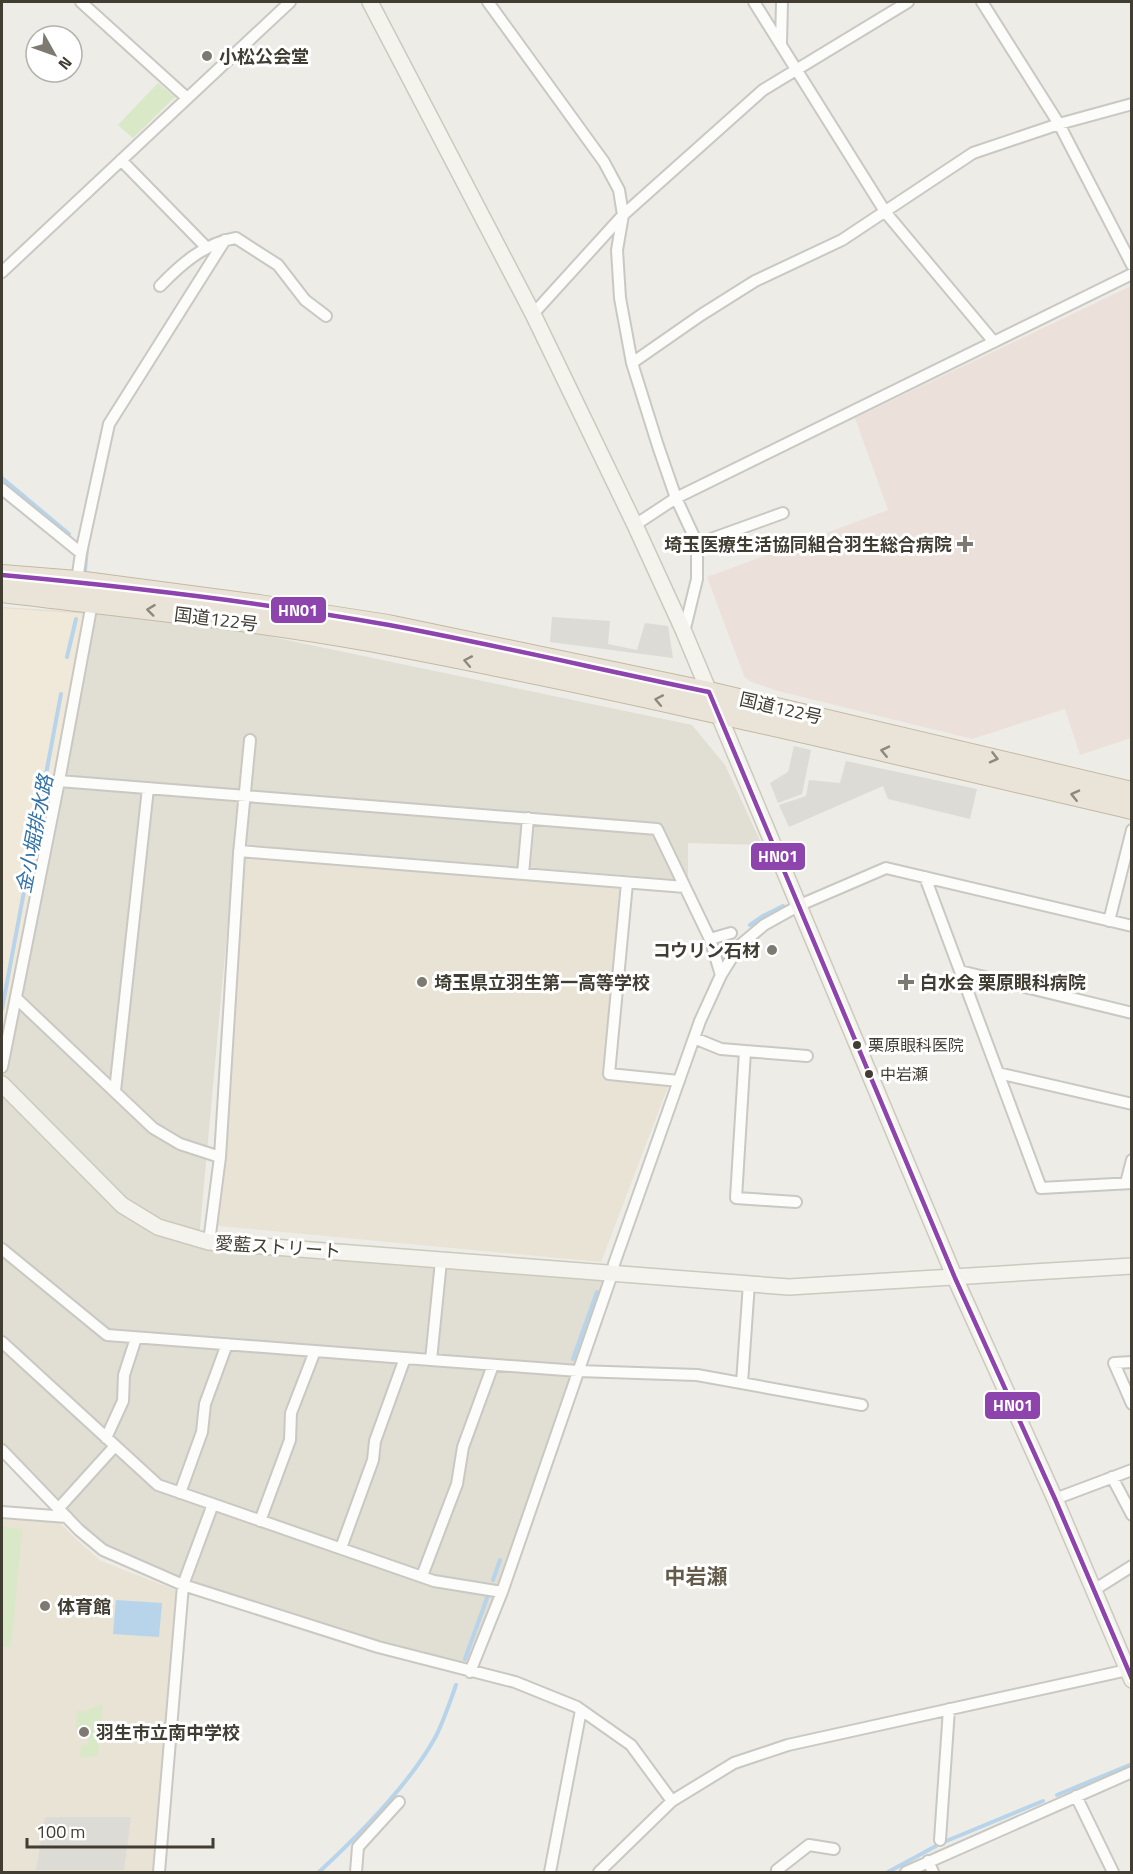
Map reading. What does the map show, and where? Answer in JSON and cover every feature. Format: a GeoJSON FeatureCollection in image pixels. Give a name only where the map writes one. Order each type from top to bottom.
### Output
{"type":"FeatureCollection","features":[{"type":"Feature","properties":{"kind":"highway","name":"国道122号"},"geometry":{"type":"LineString","coordinates":[[2,574],[77,581],[259,605],[388,625],[709,692],[1131,792]]}},
{"type":"Feature","properties":{"kind":"highway","name":"国道122号"},"geometry":{"type":"LineString","coordinates":[[2,592],[256,623],[368,641],[716,712],[1131,809]]}},
{"type":"Feature","properties":{"kind":"street"},"geometry":{"type":"LineString","coordinates":[[81,2],[187,98]]}},
{"type":"Feature","properties":{"kind":"street"},"geometry":{"type":"LineString","coordinates":[[2,272],[290,2]]}},
{"type":"Feature","properties":{"kind":"street"},"geometry":{"type":"LineString","coordinates":[[370,2],[533,314],[684,632],[956,1278],[1130,1673],[949,1709],[788,1745],[734,1763],[672,1801],[599,1872]]}},
{"type":"Feature","properties":{"kind":"street"},"geometry":{"type":"LineString","coordinates":[[488,2],[604,162],[618,189],[623,215],[617,250],[620,298],[632,363],[676,498],[697,544],[697,579],[684,632]]}},
{"type":"Feature","properties":{"kind":"street"},"geometry":{"type":"LineString","coordinates":[[754,2],[886,213],[994,342]]}},
{"type":"Feature","properties":{"kind":"street"},"geometry":{"type":"LineString","coordinates":[[781,43],[782,2]]}},
{"type":"Feature","properties":{"kind":"street"},"geometry":{"type":"LineString","coordinates":[[533,314],[623,215],[763,90],[908,2]]}},
{"type":"Feature","properties":{"kind":"street"},"geometry":{"type":"LineString","coordinates":[[982,2],[1059,124],[1131,265]]}},
{"type":"Feature","properties":{"kind":"street"},"geometry":{"type":"LineString","coordinates":[[632,363],[700,315],[755,281],[842,240],[886,213],[973,153],[1059,124],[1131,104]]}},
{"type":"Feature","properties":{"kind":"street"},"geometry":{"type":"LineString","coordinates":[[122,160],[207,249]]}},
{"type":"Feature","properties":{"kind":"street"},"geometry":{"type":"LineString","coordinates":[[160,286],[182,264],[225,240],[236,238],[278,265],[305,300],[326,316]]}},
{"type":"Feature","properties":{"kind":"street"},"geometry":{"type":"LineString","coordinates":[[77,581],[108,424],[225,240]]}},
{"type":"Feature","properties":{"kind":"street"},"geometry":{"type":"LineString","coordinates":[[635,525],[676,498],[1131,274]]}},
{"type":"Feature","properties":{"kind":"street"},"geometry":{"type":"LineString","coordinates":[[2,489],[81,553]]}},
{"type":"Feature","properties":{"kind":"street"},"geometry":{"type":"LineString","coordinates":[[697,544],[783,513]]}},
{"type":"Feature","properties":{"kind":"street"},"geometry":{"type":"LineString","coordinates":[[2,1066],[92,603]]}},
{"type":"Feature","properties":{"kind":"street"},"geometry":{"type":"LineString","coordinates":[[209,1242],[220,1157],[239,851],[250,740]]}},
{"type":"Feature","properties":{"kind":"street"},"geometry":{"type":"LineString","coordinates":[[59,781],[657,829],[710,939],[721,975]]}},
{"type":"Feature","properties":{"kind":"street"},"geometry":{"type":"LineString","coordinates":[[115,1091],[148,788]]}},
{"type":"Feature","properties":{"kind":"street"},"geometry":{"type":"LineString","coordinates":[[523,874],[528,818]]}},
{"type":"Feature","properties":{"kind":"street"},"geometry":{"type":"LineString","coordinates":[[1109,921],[1131,830]]}},
{"type":"Feature","properties":{"kind":"street"},"geometry":{"type":"LineString","coordinates":[[239,851],[685,887]]}},
{"type":"Feature","properties":{"kind":"street"},"geometry":{"type":"LineString","coordinates":[[470,1672],[502,1592],[694,1038],[721,975],[739,946],[764,925],[800,905],[886,868],[1131,926]]}},
{"type":"Feature","properties":{"kind":"street"},"geometry":{"type":"LineString","coordinates":[[925,877],[1041,1188],[1129,1183],[1131,1160]]}},
{"type":"Feature","properties":{"kind":"street"},"geometry":{"type":"LineString","coordinates":[[627,883],[609,1074],[679,1081]]}},
{"type":"Feature","properties":{"kind":"street"},"geometry":{"type":"LineString","coordinates":[[710,939],[731,933]]}},
{"type":"Feature","properties":{"kind":"street"},"geometry":{"type":"LineString","coordinates":[[960,971],[1131,1013]]}},
{"type":"Feature","properties":{"kind":"street"},"geometry":{"type":"LineString","coordinates":[[16,998],[159,1132],[180,1144],[220,1157]]}},
{"type":"Feature","properties":{"kind":"street"},"geometry":{"type":"LineString","coordinates":[[694,1038],[721,1049],[807,1056]]}},
{"type":"Feature","properties":{"kind":"street"},"geometry":{"type":"LineString","coordinates":[[746,1051],[736,1198],[796,1202]]}},
{"type":"Feature","properties":{"kind":"street"},"geometry":{"type":"LineString","coordinates":[[998,1073],[1131,1104]]}},
{"type":"Feature","properties":{"kind":"street","name":"愛藍ストリート"},"geometry":{"type":"LineString","coordinates":[[2,1084],[122,1205],[158,1227],[209,1242],[789,1287],[1131,1266]]}},
{"type":"Feature","properties":{"kind":"street"},"geometry":{"type":"LineString","coordinates":[[2,1249],[106,1335],[578,1371],[697,1375],[862,1405]]}},
{"type":"Feature","properties":{"kind":"street"},"geometry":{"type":"LineString","coordinates":[[431,1360],[441,1260]]}},
{"type":"Feature","properties":{"kind":"street"},"geometry":{"type":"LineString","coordinates":[[741,1383],[750,1283]]}},
{"type":"Feature","properties":{"kind":"street"},"geometry":{"type":"LineString","coordinates":[[106,1438],[123,1401],[124,1375],[136,1338]]}},
{"type":"Feature","properties":{"kind":"street"},"geometry":{"type":"LineString","coordinates":[[2,1342],[158,1485],[434,1581],[502,1592]]}},
{"type":"Feature","properties":{"kind":"street"},"geometry":{"type":"LineString","coordinates":[[180,1493],[202,1432],[205,1404],[227,1344]]}},
{"type":"Feature","properties":{"kind":"street"},"geometry":{"type":"LineString","coordinates":[[260,1521],[290,1440],[291,1413],[315,1351]]}},
{"type":"Feature","properties":{"kind":"street"},"geometry":{"type":"LineString","coordinates":[[341,1548],[373,1460],[375,1441],[405,1358]]}},
{"type":"Feature","properties":{"kind":"street"},"geometry":{"type":"LineString","coordinates":[[1131,1362],[1114,1363],[1131,1404]]}},
{"type":"Feature","properties":{"kind":"street"},"geometry":{"type":"LineString","coordinates":[[422,1576],[457,1484],[463,1447],[493,1365]]}},
{"type":"Feature","properties":{"kind":"street"},"geometry":{"type":"LineString","coordinates":[[62,1513],[115,1446]]}},
{"type":"Feature","properties":{"kind":"street"},"geometry":{"type":"LineString","coordinates":[[2,1450],[62,1513],[103,1550],[183,1585],[371,1645],[515,1682],[581,1710],[631,1745],[672,1801]]}},
{"type":"Feature","properties":{"kind":"street"},"geometry":{"type":"LineString","coordinates":[[1055,1499],[1131,1470]]}},
{"type":"Feature","properties":{"kind":"street"},"geometry":{"type":"LineString","coordinates":[[1113,1476],[1131,1515]]}},
{"type":"Feature","properties":{"kind":"street"},"geometry":{"type":"LineString","coordinates":[[159,1872],[183,1585],[213,1504]]}},
{"type":"Feature","properties":{"kind":"street"},"geometry":{"type":"LineString","coordinates":[[2,1512],[62,1513]]}},
{"type":"Feature","properties":{"kind":"street"},"geometry":{"type":"LineString","coordinates":[[1094,1590],[1131,1566]]}},
{"type":"Feature","properties":{"kind":"street"},"geometry":{"type":"LineString","coordinates":[[940,1840],[949,1709]]}},
{"type":"Feature","properties":{"kind":"street"},"geometry":{"type":"LineString","coordinates":[[550,1872],[581,1710]]}},
{"type":"Feature","properties":{"kind":"street"},"geometry":{"type":"LineString","coordinates":[[906,1872],[1131,1772]]}},
{"type":"Feature","properties":{"kind":"street"},"geometry":{"type":"LineString","coordinates":[[1076,1796],[1113,1872]]}},
{"type":"Feature","properties":{"kind":"street"},"geometry":{"type":"LineString","coordinates":[[356,1872],[358,1847],[399,1802]]}},
{"type":"Feature","properties":{"kind":"street"},"geometry":{"type":"LineString","coordinates":[[778,1872],[777,1870],[809,1845],[834,1849]]}},
{"type":"Feature","properties":{"kind":"street"},"geometry":{"type":"LineString","coordinates":[[928,1862],[933,1872]]}},
{"type":"Feature","properties":{"kind":"shaded area","name":"埼玉医療生活協同組合羽生総合病院"},"geometry":{"type":"Polygon","coordinates":[[[1131,286],[1131,738],[1080,755],[1065,709],[972,739],[778,691],[749,681],[744,676],[707,577],[888,510],[855,418],[1131,286]]]}},
{"type":"Feature","properties":{"kind":"shaded area"},"geometry":{"type":"Polygon","coordinates":[[[2,607],[82,612],[258,634],[692,725],[725,765],[762,845],[688,843],[688,880],[235,844],[199,1239],[612,1274],[470,1672],[183,1585],[103,1550],[2,1450],[2,607]]]}},
{"type":"Feature","properties":{"kind":"shaded area"},"geometry":{"type":"Polygon","coordinates":[[[2,608],[90,614],[2,1066],[2,608]]]}},
{"type":"Feature","properties":{"kind":"shaded area"},"geometry":{"type":"Polygon","coordinates":[[[552,617],[610,621],[608,644],[637,650],[645,623],[668,626],[673,658],[550,642],[552,617]]]}},
{"type":"Feature","properties":{"kind":"shaded area"},"geometry":{"type":"Polygon","coordinates":[[[794,746],[811,750],[802,794],[778,803],[770,783],[788,772],[794,746]]]}},
{"type":"Feature","properties":{"kind":"shaded area"},"geometry":{"type":"Polygon","coordinates":[[[846,761],[977,789],[970,819],[888,799],[883,786],[789,827],[779,805],[806,796],[809,780],[840,783],[846,761]]]}},
{"type":"Feature","properties":{"kind":"shaded area","name":"埼玉県立羽生第一高等学校"},"geometry":{"type":"Polygon","coordinates":[[[243,852],[622,886],[604,1078],[669,1084],[601,1262],[209,1225],[243,852]]]}},
{"type":"Feature","properties":{"kind":"shaded area","name":"羽生市立南中学校"},"geometry":{"type":"Polygon","coordinates":[[[2,1513],[52,1515],[101,1561],[178,1591],[153,1872],[2,1872],[2,1513]]]}},
{"type":"Feature","properties":{"kind":"shaded area"},"geometry":{"type":"Polygon","coordinates":[[[45,1817],[131,1817],[124,1870],[36,1870],[45,1817]]]}},
{"type":"Feature","properties":{"kind":"green space"},"geometry":{"type":"Polygon","coordinates":[[[158,83],[175,97],[133,138],[118,125],[158,83]]]}},
{"type":"Feature","properties":{"kind":"green space"},"geometry":{"type":"Polygon","coordinates":[[[2,1527],[22,1529],[11,1647],[2,1646],[2,1527]]]}},
{"type":"Feature","properties":{"kind":"green space"},"geometry":{"type":"Polygon","coordinates":[[[103,1703],[98,1756],[80,1757],[81,1746],[88,1744],[89,1731],[76,1729],[77,1711],[86,1711],[103,1703]]]}},
{"type":"Feature","properties":{"kind":"water"},"geometry":{"type":"Polygon","coordinates":[[[116,1600],[162,1603],[159,1637],[113,1634],[116,1600]]]}},
{"type":"Feature","properties":{"kind":"waterway"},"geometry":{"type":"LineString","coordinates":[[2,478],[69,534]]}},
{"type":"Feature","properties":{"kind":"waterway","name":"金小堀排水路"},"geometry":{"type":"LineString","coordinates":[[85,570],[87,548]]}},
{"type":"Feature","properties":{"kind":"waterway","name":"金小堀排水路"},"geometry":{"type":"LineString","coordinates":[[67,657],[76,619]]}},
{"type":"Feature","properties":{"kind":"waterway","name":"金小堀排水路"},"geometry":{"type":"LineString","coordinates":[[2,1009],[61,694]]}},
{"type":"Feature","properties":{"kind":"waterway"},"geometry":{"type":"LineString","coordinates":[[750,925],[783,906]]}},
{"type":"Feature","properties":{"kind":"waterway"},"geometry":{"type":"LineString","coordinates":[[573,1359],[597,1292]]}},
{"type":"Feature","properties":{"kind":"waterway"},"geometry":{"type":"LineString","coordinates":[[493,1580],[500,1560]]}},
{"type":"Feature","properties":{"kind":"waterway"},"geometry":{"type":"LineString","coordinates":[[465,1659],[487,1598]]}},
{"type":"Feature","properties":{"kind":"waterway"},"geometry":{"type":"LineString","coordinates":[[319,1872],[367,1825],[412,1772],[436,1736],[456,1685]]}},
{"type":"Feature","properties":{"kind":"waterway"},"geometry":{"type":"LineString","coordinates":[[1057,1795],[1132,1764]]}},
{"type":"Feature","properties":{"kind":"waterway"},"geometry":{"type":"LineString","coordinates":[[944,1842],[1043,1801]]}},
{"type":"Feature","properties":{"kind":"waterway"},"geometry":{"type":"LineString","coordinates":[[888,1872],[936,1846]]}},
{"type":"Feature","properties":{"kind":"transit line","name":"HN01"},"geometry":{"type":"LineString","coordinates":[[2,575],[293,609],[389,625],[709,692],[955,1278],[1055,1499],[1132,1679]]}},
{"type":"Feature","properties":{"kind":"place","name":"小松公会堂"},"geometry":{"type":"Point","coordinates":[207,56]}},
{"type":"Feature","properties":{"kind":"place","name":"埼玉医療生活協同組合羽生総合病院"},"geometry":{"type":"Point","coordinates":[965,544]}},
{"type":"Feature","properties":{"kind":"place","name":"コウリン石材"},"geometry":{"type":"Point","coordinates":[772,950]}},
{"type":"Feature","properties":{"kind":"place","name":"埼玉県立羽生第一高等学校"},"geometry":{"type":"Point","coordinates":[422,982]}},
{"type":"Feature","properties":{"kind":"place","name":"白水会 栗原眼科病院"},"geometry":{"type":"Point","coordinates":[906,982]}},
{"type":"Feature","properties":{"kind":"place","name":"栗原眼科医院"},"geometry":{"type":"Point","coordinates":[857,1045]}},
{"type":"Feature","properties":{"kind":"place","name":"中岩瀬"},"geometry":{"type":"Point","coordinates":[869,1074]}},
{"type":"Feature","properties":{"kind":"place","name":"体育館"},"geometry":{"type":"Point","coordinates":[45,1606]}},
{"type":"Feature","properties":{"kind":"place","name":"羽生市立南中学校"},"geometry":{"type":"Point","coordinates":[84,1732]}},
{"type":"Feature","properties":{"kind":"district","name":"中岩瀬"},"geometry":{"type":"Point","coordinates":[696,1576]}}]}
